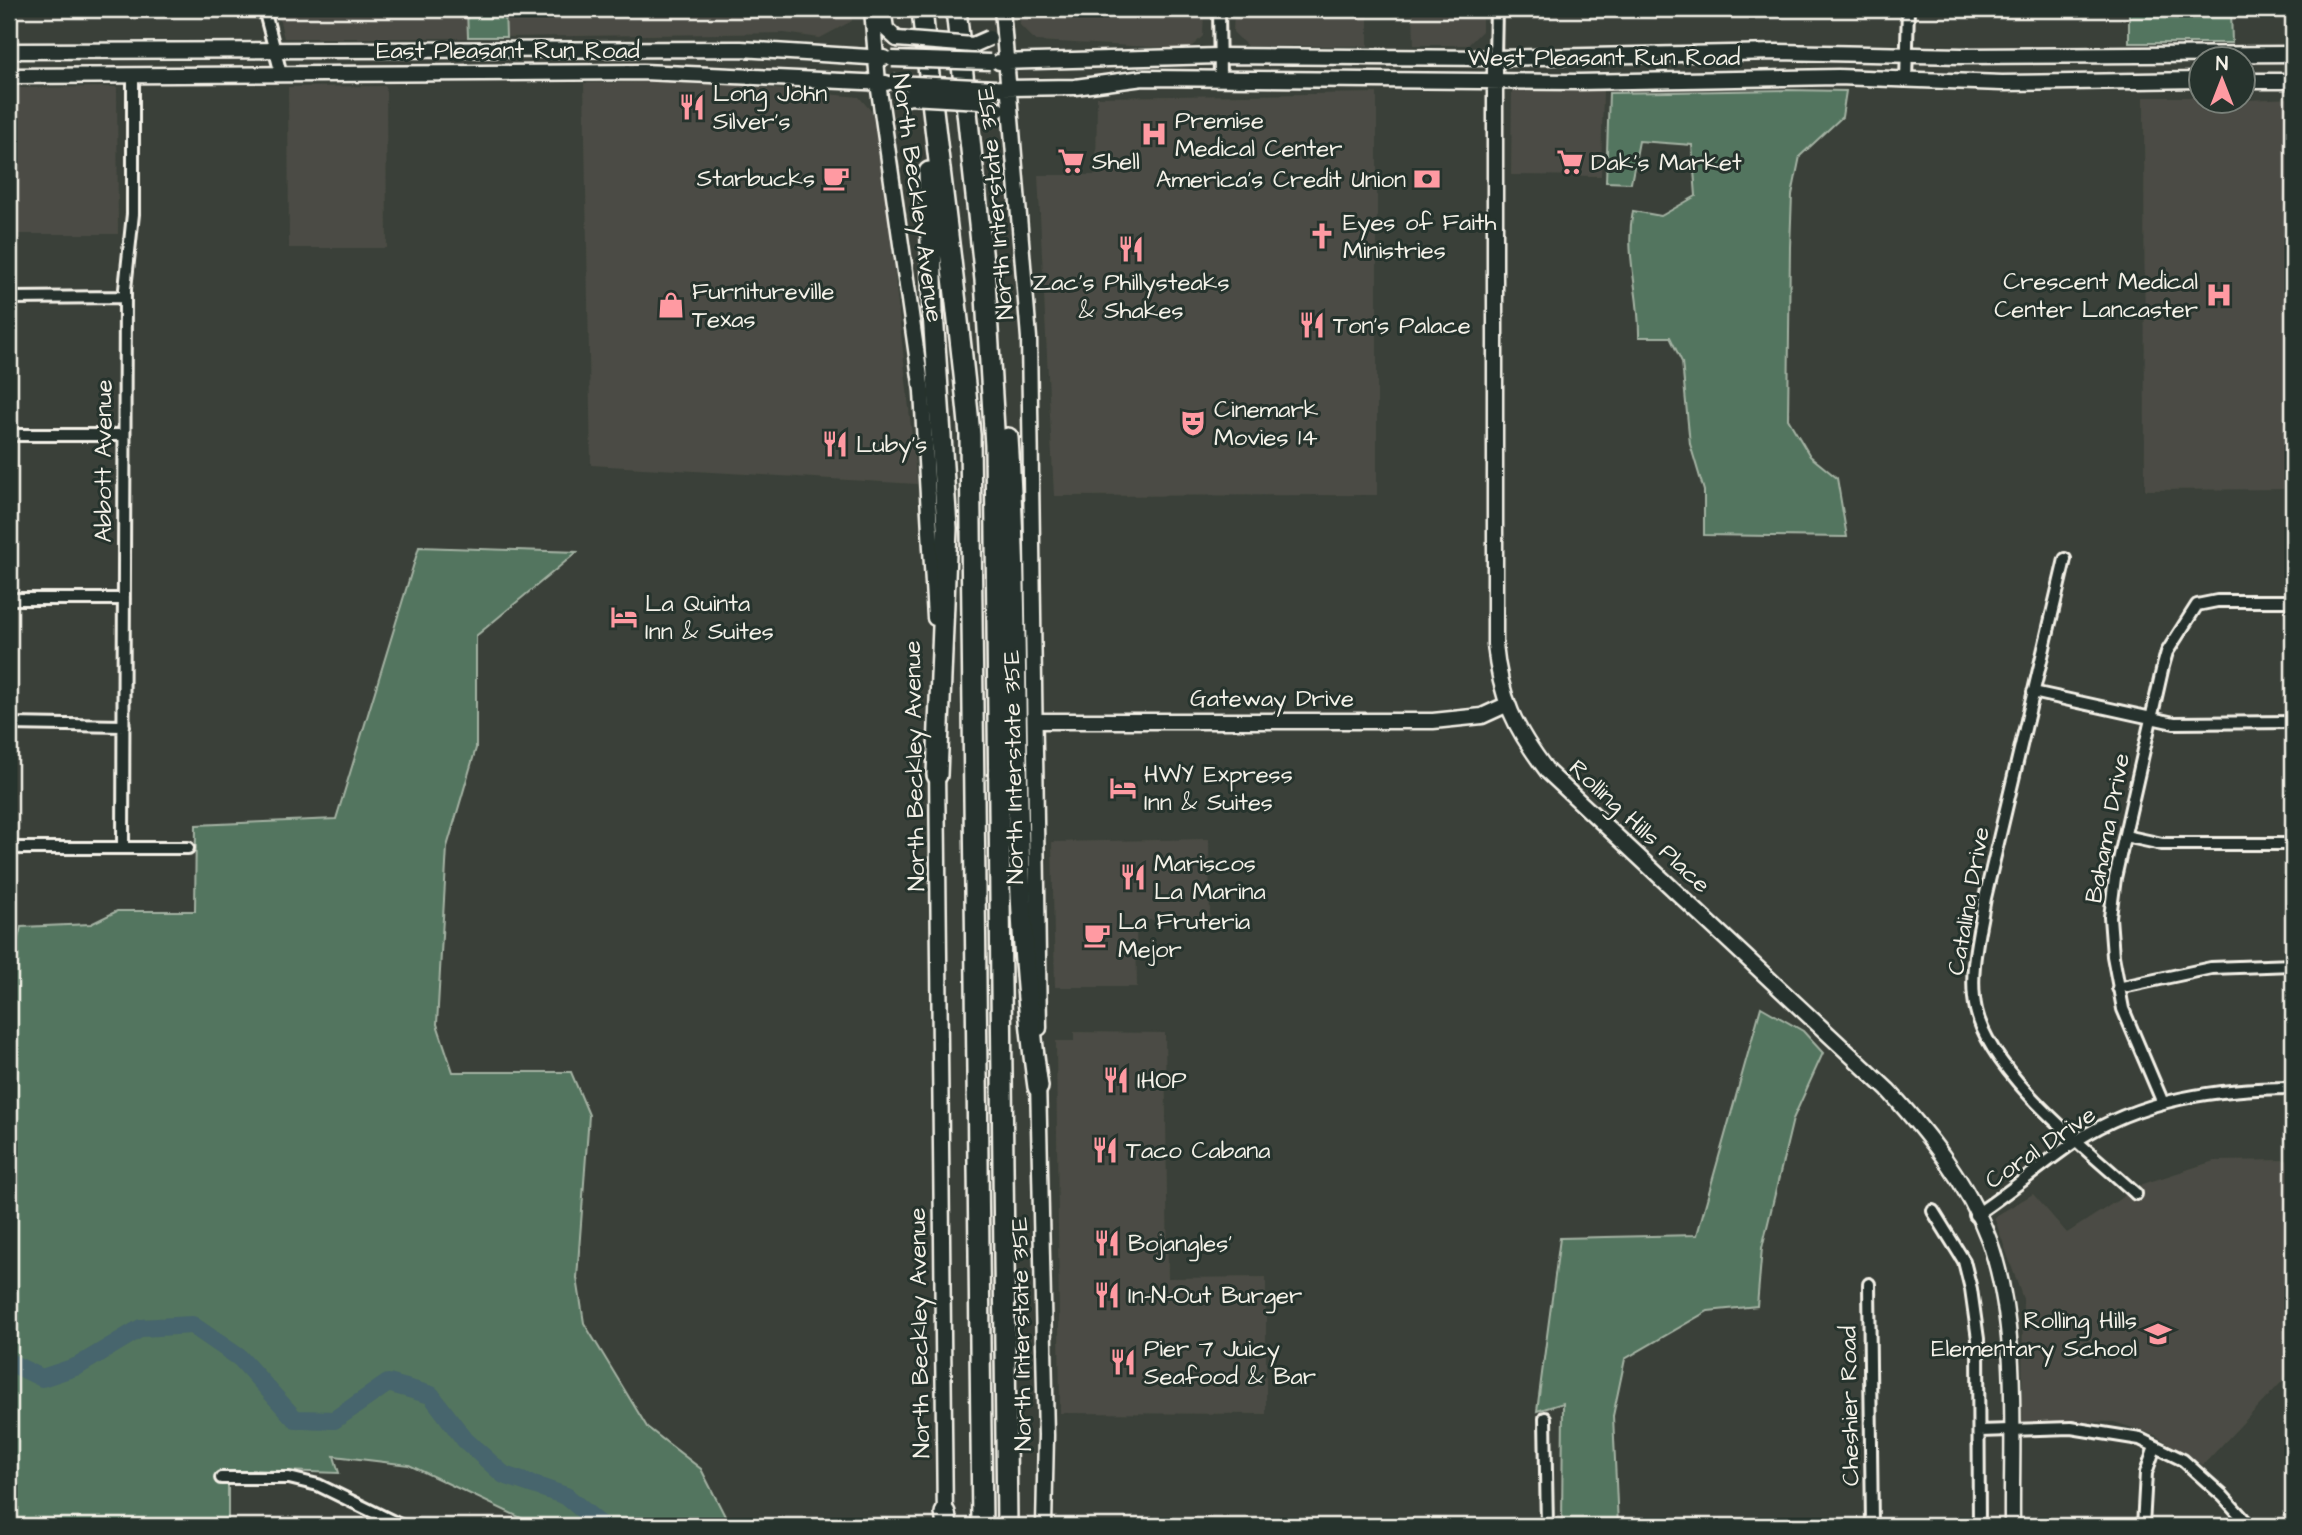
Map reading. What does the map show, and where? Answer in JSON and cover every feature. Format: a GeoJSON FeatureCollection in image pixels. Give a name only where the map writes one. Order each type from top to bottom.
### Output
{"type":"FeatureCollection","features":[{"type":"Feature","properties":{"kind":"highway"},"geometry":{"type":"LineString","coordinates":[[914,9],[912,19],[928,159],[933,313],[945,470],[947,587],[937,775]]}},
{"type":"Feature","properties":{"kind":"highway"},"geometry":{"type":"LineString","coordinates":[[922,9],[928,81],[956,285],[970,435],[982,1526]]}},
{"type":"Feature","properties":{"kind":"highway"},"geometry":{"type":"LineString","coordinates":[[956,9],[985,281],[995,446],[1007,1526]]}},
{"type":"Feature","properties":{"kind":"highway"},"geometry":{"type":"LineString","coordinates":[[985,281],[998,337],[1013,511],[1021,897],[1028,1017],[1038,1087]]}},
{"type":"Feature","properties":{"kind":"main road","name":"North Beckley Avenue"},"geometry":{"type":"LineString","coordinates":[[872,9],[878,83],[922,391],[934,598],[946,1522]]}},
{"type":"Feature","properties":{"kind":"main road"},"geometry":{"type":"LineString","coordinates":[[883,9],[886,29],[897,39],[973,45],[989,38],[996,30],[1001,9]]}},
{"type":"Feature","properties":{"kind":"main road","name":"North Interstate 35E"},"geometry":{"type":"LineString","coordinates":[[1001,9],[1006,62],[1002,88],[1018,191],[1029,338],[1036,721],[1038,1087],[1046,1410],[1044,1526]]}},
{"type":"Feature","properties":{"kind":"main road","name":"East Pleasant Run Road"},"geometry":{"type":"LineString","coordinates":[[9,51],[741,49],[876,58],[1006,62]]}},
{"type":"Feature","properties":{"kind":"main road"},"geometry":{"type":"LineString","coordinates":[[517,50],[517,73]]}},
{"type":"Feature","properties":{"kind":"main road"},"geometry":{"type":"LineString","coordinates":[[623,50],[623,72]]}},
{"type":"Feature","properties":{"kind":"main road"},"geometry":{"type":"LineString","coordinates":[[132,51],[133,75]]}},
{"type":"Feature","properties":{"kind":"main road"},"geometry":{"type":"LineString","coordinates":[[451,51],[452,73]]}},
{"type":"Feature","properties":{"kind":"main road","name":"West Pleasant Run Road"},"geometry":{"type":"LineString","coordinates":[[1006,62],[1219,56],[1495,58],[1778,52],[1907,55],[2293,54]]}},
{"type":"Feature","properties":{"kind":"main road"},"geometry":{"type":"LineString","coordinates":[[2150,55],[2150,80]]}},
{"type":"Feature","properties":{"kind":"main road","name":"Rolling Hills Place"},"geometry":{"type":"LineString","coordinates":[[1495,58],[1495,644],[1506,705],[1527,745],[1548,772],[1888,1090],[1934,1143],[1988,1238],[2002,1292],[2009,1369],[2012,1526]]}},
{"type":"Feature","properties":{"kind":"main road","name":"East Pleasant Run Road"},"geometry":{"type":"LineString","coordinates":[[9,76],[623,72],[1002,88]]}},
{"type":"Feature","properties":{"kind":"main road","name":"West Pleasant Run Road"},"geometry":{"type":"LineString","coordinates":[[1002,88],[1075,87],[1143,78],[1495,82],[1838,77],[1906,81],[2186,80]]}},
{"type":"Feature","properties":{"kind":"main road"},"geometry":{"type":"LineString","coordinates":[[2256,81],[2293,81]]}},
{"type":"Feature","properties":{"kind":"main road"},"geometry":{"type":"LineString","coordinates":[[884,127],[891,110],[901,100],[910,97],[982,101],[998,110],[1007,170],[1018,191]]}},
{"type":"Feature","properties":{"kind":"main road","name":"Gateway Drive"},"geometry":{"type":"LineString","coordinates":[[1036,721],[1433,721],[1482,716],[1506,705]]}},
{"type":"Feature","properties":{"kind":"street"},"geometry":{"type":"LineString","coordinates":[[264,9],[281,74]]}},
{"type":"Feature","properties":{"kind":"street"},"geometry":{"type":"LineString","coordinates":[[1219,9],[1220,78]]}},
{"type":"Feature","properties":{"kind":"street"},"geometry":{"type":"LineString","coordinates":[[1495,58],[1496,9]]}},
{"type":"Feature","properties":{"kind":"street"},"geometry":{"type":"LineString","coordinates":[[1906,81],[1908,9]]}},
{"type":"Feature","properties":{"kind":"street","name":"Abbott Avenue"},"geometry":{"type":"LineString","coordinates":[[123,848],[125,297],[133,214],[133,75]]}},
{"type":"Feature","properties":{"kind":"street"},"geometry":{"type":"LineString","coordinates":[[9,298],[125,297]]}},
{"type":"Feature","properties":{"kind":"street"},"geometry":{"type":"LineString","coordinates":[[9,435],[124,435]]}},
{"type":"Feature","properties":{"kind":"street","name":"Catalina Drive"},"geometry":{"type":"LineString","coordinates":[[2066,559],[1985,898],[1976,955],[1976,1009],[1984,1035],[2001,1063],[2077,1140],[2136,1194]]}},
{"type":"Feature","properties":{"kind":"street"},"geometry":{"type":"LineString","coordinates":[[9,599],[124,599]]}},
{"type":"Feature","properties":{"kind":"street","name":"Bahama Drive"},"geometry":{"type":"LineString","coordinates":[[2163,1103],[2137,1044],[2118,988],[2113,956],[2111,904],[2167,652],[2197,605],[2217,601],[2293,601]]}},
{"type":"Feature","properties":{"kind":"street"},"geometry":{"type":"LineString","coordinates":[[2033,692],[2182,723],[2293,722]]}},
{"type":"Feature","properties":{"kind":"street"},"geometry":{"type":"LineString","coordinates":[[9,724],[124,726]]}},
{"type":"Feature","properties":{"kind":"street"},"geometry":{"type":"LineString","coordinates":[[2125,836],[2162,844],[2293,844]]}},
{"type":"Feature","properties":{"kind":"street"},"geometry":{"type":"LineString","coordinates":[[9,848],[188,848]]}},
{"type":"Feature","properties":{"kind":"street"},"geometry":{"type":"LineString","coordinates":[[2118,988],[2211,968],[2293,965]]}},
{"type":"Feature","properties":{"kind":"street","name":"Coral Drive"},"geometry":{"type":"LineString","coordinates":[[1975,1215],[2077,1140],[2131,1114],[2163,1103],[2217,1092],[2293,1088]]}},
{"type":"Feature","properties":{"kind":"street"},"geometry":{"type":"LineString","coordinates":[[1933,1211],[1964,1261],[1971,1289],[1978,1339],[1979,1526]]}},
{"type":"Feature","properties":{"kind":"street","name":"Cheshier Road"},"geometry":{"type":"LineString","coordinates":[[1869,1284],[1872,1526]]}},
{"type":"Feature","properties":{"kind":"street"},"geometry":{"type":"LineString","coordinates":[[1545,1418],[1547,1526]]}},
{"type":"Feature","properties":{"kind":"street"},"geometry":{"type":"LineString","coordinates":[[1979,1431],[2071,1428],[2140,1439],[2183,1460],[2223,1496],[2250,1526]]}},
{"type":"Feature","properties":{"kind":"street"},"geometry":{"type":"LineString","coordinates":[[2143,1526],[2146,1473],[2155,1447]]}},
{"type":"Feature","properties":{"kind":"street"},"geometry":{"type":"LineString","coordinates":[[221,1478],[289,1478],[318,1485],[402,1526]]}},
{"type":"Feature","properties":{"kind":"shaded area"},"geometry":{"type":"Polygon","coordinates":[[[277,9],[469,9],[472,38],[284,38],[277,9]]]}},
{"type":"Feature","properties":{"kind":"shaded area"},"geometry":{"type":"Polygon","coordinates":[[[505,9],[850,9],[852,21],[820,38],[784,33],[506,37],[505,9]]]}},
{"type":"Feature","properties":{"kind":"shaded area"},"geometry":{"type":"Polygon","coordinates":[[[1019,9],[1204,9],[1203,36],[1189,49],[1036,41],[1020,25],[1019,9]]]}},
{"type":"Feature","properties":{"kind":"shaded area"},"geometry":{"type":"Polygon","coordinates":[[[1234,9],[1368,9],[1368,46],[1247,46],[1233,32],[1234,9]]]}},
{"type":"Feature","properties":{"kind":"shaded area"},"geometry":{"type":"Polygon","coordinates":[[[1413,9],[1482,9],[1482,31],[1468,45],[1414,45],[1413,9]]]}},
{"type":"Feature","properties":{"kind":"shaded area"},"geometry":{"type":"Polygon","coordinates":[[[693,81],[859,97],[872,112],[887,201],[917,484],[591,465],[584,83],[693,81]]]}},
{"type":"Feature","properties":{"kind":"shaded area"},"geometry":{"type":"Polygon","coordinates":[[[386,86],[387,248],[289,248],[288,87],[386,86]]]}},
{"type":"Feature","properties":{"kind":"shaded area"},"geometry":{"type":"Polygon","coordinates":[[[117,87],[118,234],[9,234],[9,88],[117,87]]]}},
{"type":"Feature","properties":{"kind":"shaded area"},"geometry":{"type":"Polygon","coordinates":[[[1512,89],[1603,91],[1601,176],[1511,175],[1512,89]]]}},
{"type":"Feature","properties":{"kind":"shaded area"},"geometry":{"type":"Polygon","coordinates":[[[1377,93],[1377,495],[1054,496],[1038,175],[1096,175],[1097,97],[1377,93]]]}},
{"type":"Feature","properties":{"kind":"shaded area","name":"Crescent Medical Center Lancaster"},"geometry":{"type":"Polygon","coordinates":[[[2144,97],[2186,97],[2186,116],[2256,116],[2256,100],[2293,98],[2293,489],[2145,490],[2144,97]]]}},
{"type":"Feature","properties":{"kind":"shaded area"},"geometry":{"type":"Polygon","coordinates":[[[1209,839],[1210,920],[1136,920],[1137,987],[1055,987],[1052,842],[1209,839]]]}},
{"type":"Feature","properties":{"kind":"shaded area"},"geometry":{"type":"Polygon","coordinates":[[[1074,1032],[1165,1033],[1168,1278],[1266,1277],[1266,1414],[1060,1413],[1056,1041],[1074,1041],[1074,1032]]]}},
{"type":"Feature","properties":{"kind":"shaded area","name":"Rolling Hills Elementary School"},"geometry":{"type":"Polygon","coordinates":[[[2287,1160],[2293,1168],[2293,1370],[2203,1465],[2155,1435],[2114,1422],[2022,1421],[2023,1299],[1994,1217],[2033,1194],[2067,1233],[2143,1184],[2214,1161],[2287,1160]]]}},
{"type":"Feature","properties":{"kind":"green space"},"geometry":{"type":"Polygon","coordinates":[[[467,9],[505,9],[506,37],[468,37],[467,9]]]}},
{"type":"Feature","properties":{"kind":"green space"},"geometry":{"type":"Polygon","coordinates":[[[2129,9],[2231,9],[2232,43],[2129,43],[2129,9]]]}},
{"type":"Feature","properties":{"kind":"green space"},"geometry":{"type":"Polygon","coordinates":[[[1846,91],[1842,117],[1800,156],[1792,195],[1788,419],[1810,456],[1837,478],[1847,537],[1704,535],[1704,491],[1690,444],[1682,362],[1670,337],[1639,337],[1630,243],[1633,211],[1661,216],[1696,196],[1692,145],[1639,141],[1631,183],[1606,182],[1609,93],[1846,91]]]}},
{"type":"Feature","properties":{"kind":"green space"},"geometry":{"type":"Polygon","coordinates":[[[419,547],[577,552],[476,636],[476,748],[447,847],[437,1024],[453,1072],[571,1072],[589,1115],[577,1278],[584,1323],[647,1427],[701,1469],[730,1526],[538,1526],[409,1465],[334,1456],[339,1473],[252,1470],[252,1485],[228,1485],[228,1526],[9,1526],[9,953],[14,953],[21,927],[91,924],[117,911],[195,911],[196,825],[336,819],[419,547]]]}},
{"type":"Feature","properties":{"kind":"green space"},"geometry":{"type":"Polygon","coordinates":[[[1761,1007],[1803,1031],[1823,1053],[1793,1119],[1762,1248],[1757,1306],[1708,1311],[1625,1359],[1613,1416],[1618,1526],[1562,1526],[1563,1403],[1537,1411],[1560,1238],[1697,1235],[1761,1007]]]}},
{"type":"Feature","properties":{"kind":"waterway"},"geometry":{"type":"LineString","coordinates":[[9,1362],[42,1378],[78,1366],[141,1328],[192,1325],[240,1358],[295,1419],[334,1420],[388,1383],[431,1395],[465,1440],[504,1475],[566,1496],[602,1526]]}},
{"type":"Feature","properties":{"kind":"place","name":"Long John Silver's"},"geometry":{"type":"Point","coordinates":[692,107]}},
{"type":"Feature","properties":{"kind":"place","name":"Premise Medical Center"},"geometry":{"type":"Point","coordinates":[1154,134]}},
{"type":"Feature","properties":{"kind":"place","name":"Shell"},"geometry":{"type":"Point","coordinates":[1071,161]}},
{"type":"Feature","properties":{"kind":"place","name":"Dak's Market"},"geometry":{"type":"Point","coordinates":[1570,162]}},
{"type":"Feature","properties":{"kind":"place","name":"Starbucks"},"geometry":{"type":"Point","coordinates":[836,178]}},
{"type":"Feature","properties":{"kind":"place","name":"America's Credit Union"},"geometry":{"type":"Point","coordinates":[1427,179]}},
{"type":"Feature","properties":{"kind":"place","name":"Eyes of Faith Ministries"},"geometry":{"type":"Point","coordinates":[1322,236]}},
{"type":"Feature","properties":{"kind":"place","name":"Zac's Phillysteaks & Shakes"},"geometry":{"type":"Point","coordinates":[1131,249]}},
{"type":"Feature","properties":{"kind":"place","name":"Crescent Medical Center Lancaster"},"geometry":{"type":"Point","coordinates":[2219,295]}},
{"type":"Feature","properties":{"kind":"place","name":"Furnitureville Texas"},"geometry":{"type":"Point","coordinates":[671,305]}},
{"type":"Feature","properties":{"kind":"place","name":"Ton's Palace"},"geometry":{"type":"Point","coordinates":[1312,325]}},
{"type":"Feature","properties":{"kind":"place","name":"Cinemark Movies 14"},"geometry":{"type":"Point","coordinates":[1193,423]}},
{"type":"Feature","properties":{"kind":"place","name":"Luby's"},"geometry":{"type":"Point","coordinates":[835,444]}},
{"type":"Feature","properties":{"kind":"place","name":"La Quinta Inn & Suites"},"geometry":{"type":"Point","coordinates":[624,617]}},
{"type":"Feature","properties":{"kind":"place","name":"HWY Express Inn & Suites"},"geometry":{"type":"Point","coordinates":[1123,788]}},
{"type":"Feature","properties":{"kind":"place","name":"Mariscos La Marina"},"geometry":{"type":"Point","coordinates":[1133,877]}},
{"type":"Feature","properties":{"kind":"place","name":"La Fruteria Mejor"},"geometry":{"type":"Point","coordinates":[1097,935]}},
{"type":"Feature","properties":{"kind":"place","name":"IHOP"},"geometry":{"type":"Point","coordinates":[1116,1080]}},
{"type":"Feature","properties":{"kind":"place","name":"Taco Cabana"},"geometry":{"type":"Point","coordinates":[1105,1150]}},
{"type":"Feature","properties":{"kind":"place","name":"Bojangles'"},"geometry":{"type":"Point","coordinates":[1107,1243]}},
{"type":"Feature","properties":{"kind":"place","name":"In-N-Out Burger"},"geometry":{"type":"Point","coordinates":[1107,1295]}},
{"type":"Feature","properties":{"kind":"place","name":"Rolling Hills Elementary School"},"geometry":{"type":"Point","coordinates":[2158,1334]}},
{"type":"Feature","properties":{"kind":"place","name":"Pier 7 Juicy Seafood & Bar"},"geometry":{"type":"Point","coordinates":[1123,1362]}}]}
